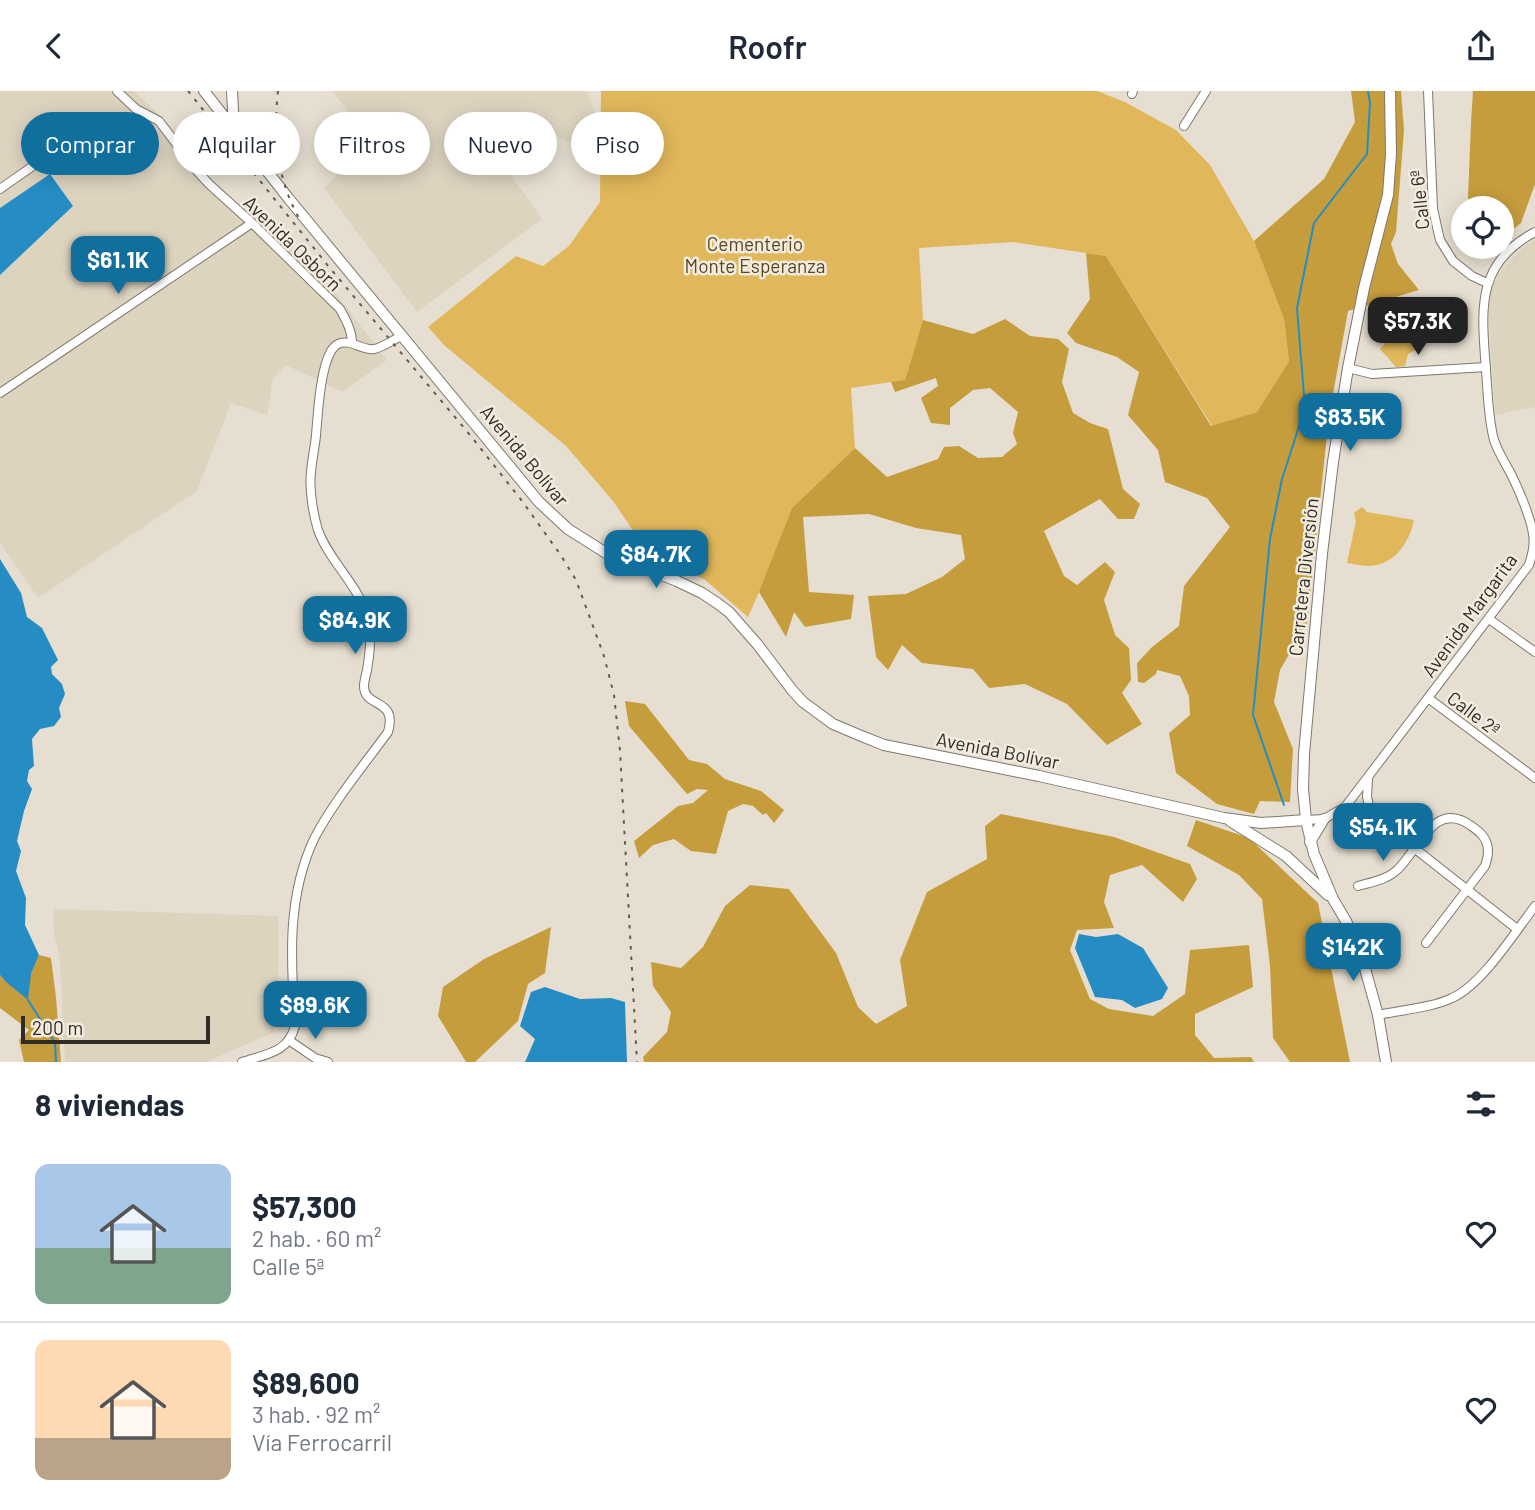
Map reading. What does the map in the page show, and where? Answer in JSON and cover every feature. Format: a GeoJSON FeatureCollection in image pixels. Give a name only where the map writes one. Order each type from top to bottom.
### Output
{"type":"FeatureCollection","features":[{"type":"Feature","properties":{"kind":"main road","name":"Avenida Bolívar"},"geometry":{"type":"LineString","coordinates":[[204,91],[221,112]]}},
{"type":"Feature","properties":{"kind":"main road"},"geometry":{"type":"LineString","coordinates":[[232,91],[233,112]]}},
{"type":"Feature","properties":{"kind":"main road","name":"Carretera Diversión"},"geometry":{"type":"LineString","coordinates":[[1314,854],[1306,820],[1303,789],[1322,554],[1348,368],[1364,288],[1388,195],[1391,154],[1390,91]]}},
{"type":"Feature","properties":{"kind":"main road","name":"Avenida Bolívar"},"geometry":{"type":"LineString","coordinates":[[270,175],[528,490],[559,522],[606,553],[677,581],[717,603],[729,612],[758,645],[803,702],[833,723],[884,744],[1224,818],[1261,823],[1306,820]]}},
{"type":"Feature","properties":{"kind":"main road"},"geometry":{"type":"LineString","coordinates":[[1224,818],[1277,850],[1333,899]]}},
{"type":"Feature","properties":{"kind":"main road"},"geometry":{"type":"LineString","coordinates":[[1310,842],[1324,819]]}},
{"type":"Feature","properties":{"kind":"main road"},"geometry":{"type":"LineString","coordinates":[[1314,854],[1312,869],[1315,882]]}},
{"type":"Feature","properties":{"kind":"main road"},"geometry":{"type":"LineString","coordinates":[[1314,854],[1362,958],[1378,1015],[1386,1062]]}},
{"type":"Feature","properties":{"kind":"street","name":"Avenida Osborn"},"geometry":{"type":"LineString","coordinates":[[117,91],[140,112]]}},
{"type":"Feature","properties":{"kind":"street"},"geometry":{"type":"LineString","coordinates":[[1184,125],[1206,91]]}},
{"type":"Feature","properties":{"kind":"street","name":"Calle 6ª"},"geometry":{"type":"LineString","coordinates":[[1428,91],[1433,209],[1440,240],[1462,270],[1487,283]]}},
{"type":"Feature","properties":{"kind":"street","name":"Avenida Osborn"},"geometry":{"type":"LineString","coordinates":[[159,121],[197,171],[217,192],[340,309],[349,328],[352,343]]}},
{"type":"Feature","properties":{"kind":"street"},"geometry":{"type":"LineString","coordinates":[[0,189],[21,174]]}},
{"type":"Feature","properties":{"kind":"street"},"geometry":{"type":"LineString","coordinates":[[0,393],[252,223]]}},
{"type":"Feature","properties":{"kind":"street","name":"Avenida Margarita"},"geometry":{"type":"LineString","coordinates":[[1306,820],[1324,819],[1345,807],[1529,565],[1534,550],[1533,533],[1521,498],[1494,438],[1489,415],[1483,307],[1487,283],[1495,267],[1504,255],[1535,232]]}},
{"type":"Feature","properties":{"kind":"street"},"geometry":{"type":"LineString","coordinates":[[242,1062],[276,1051],[290,1041],[295,1026],[291,943],[303,867],[326,819],[388,732],[391,721],[387,710],[366,694],[364,686],[371,649],[367,617],[354,587],[319,532],[315,519],[311,473],[321,389],[331,350],[337,344],[345,342],[376,349],[402,336]]}},
{"type":"Feature","properties":{"kind":"street"},"geometry":{"type":"LineString","coordinates":[[1348,368],[1372,374],[1486,367]]}},
{"type":"Feature","properties":{"kind":"street"},"geometry":{"type":"LineString","coordinates":[[1489,619],[1535,652]]}},
{"type":"Feature","properties":{"kind":"street","name":"Calle 2ª"},"geometry":{"type":"LineString","coordinates":[[1428,698],[1535,778]]}},
{"type":"Feature","properties":{"kind":"street"},"geometry":{"type":"LineString","coordinates":[[1368,778],[1367,797],[1371,814]]}},
{"type":"Feature","properties":{"kind":"street"},"geometry":{"type":"LineString","coordinates":[[1345,807],[1371,814],[1517,929]]}},
{"type":"Feature","properties":{"kind":"street"},"geometry":{"type":"LineString","coordinates":[[1358,887],[1391,875],[1432,826],[1444,818],[1457,818],[1478,831],[1486,840],[1488,859],[1426,943]]}},
{"type":"Feature","properties":{"kind":"street"},"geometry":{"type":"LineString","coordinates":[[1378,1015],[1437,1003],[1465,991],[1480,978],[1535,905]]}},
{"type":"Feature","properties":{"kind":"street"},"geometry":{"type":"LineString","coordinates":[[290,1041],[327,1062]]}},
{"type":"Feature","properties":{"kind":"shaded area"},"geometry":{"type":"Polygon","coordinates":[[[0,91],[134,91],[156,112],[21,112],[21,175],[49,175],[0,208],[0,91]]]}},
{"type":"Feature","properties":{"kind":"shaded area"},"geometry":{"type":"Polygon","coordinates":[[[332,91],[587,91],[595,112],[571,112],[571,143],[557,136],[557,112],[444,112],[444,175],[511,175],[542,219],[417,312],[324,188],[337,175],[430,175],[430,112],[348,112],[332,91]]]}},
{"type":"Feature","properties":{"kind":"shaded area"},"geometry":{"type":"Polygon","coordinates":[[[1351,91],[1401,91],[1404,130],[1396,232],[1391,244],[1398,264],[1419,290],[1348,311],[1329,416],[1307,623],[1280,670],[1274,702],[1293,749],[1290,802],[1260,801],[1254,814],[1217,804],[1176,773],[1169,733],[1190,715],[1189,696],[1180,676],[1157,670],[1156,674],[1144,683],[1138,682],[1137,663],[1179,626],[1184,586],[1230,527],[1207,498],[1165,482],[1158,450],[1128,415],[1139,372],[1117,357],[1076,343],[1067,333],[1090,299],[1086,253],[1106,256],[1211,426],[1257,412],[1289,361],[1284,319],[1254,241],[1324,179],[1355,122],[1351,91]]]}},
{"type":"Feature","properties":{"kind":"shaded area"},"geometry":{"type":"Polygon","coordinates":[[[1473,91],[1535,91],[1535,184],[1521,223],[1514,229],[1514,196],[1468,196],[1473,91]]]}},
{"type":"Feature","properties":{"kind":"shaded area"},"geometry":{"type":"Polygon","coordinates":[[[159,115],[173,128],[173,175],[205,175],[210,182],[289,246],[329,285],[387,360],[342,392],[286,365],[273,378],[267,415],[231,403],[197,491],[38,598],[0,543],[0,275],[73,206],[51,175],[159,175],[159,115]]]}},
{"type":"Feature","properties":{"kind":"shaded area"},"geometry":{"type":"Polygon","coordinates":[[[1535,239],[1535,407],[1495,415],[1489,323],[1490,291],[1499,274],[1535,239]]]}},
{"type":"Feature","properties":{"kind":"shaded area"},"geometry":{"type":"Polygon","coordinates":[[[1005,319],[1030,336],[1058,339],[1069,349],[1062,382],[1073,413],[1108,429],[1123,489],[1140,504],[1134,519],[1118,519],[1100,499],[1044,531],[1064,576],[1077,585],[1105,562],[1115,572],[1104,600],[1115,635],[1129,648],[1131,680],[1122,693],[1142,724],[1107,745],[1067,704],[1025,684],[989,688],[973,669],[922,663],[902,645],[888,670],[876,657],[868,596],[906,594],[942,577],[965,559],[961,535],[916,528],[869,514],[803,517],[809,592],[854,595],[851,619],[805,627],[794,612],[786,637],[759,592],[792,508],[855,448],[887,477],[938,459],[944,447],[959,446],[978,458],[1002,457],[1017,444],[1013,433],[1018,412],[990,388],[973,390],[950,408],[950,425],[931,423],[921,398],[938,386],[936,378],[895,392],[891,382],[905,380],[923,320],[973,334],[1005,319]]]}},
{"type":"Feature","properties":{"kind":"shaded area"},"geometry":{"type":"Polygon","coordinates":[[[625,701],[645,704],[689,760],[707,764],[725,779],[761,791],[784,810],[774,823],[766,813],[763,815],[753,806],[743,804],[728,811],[716,854],[691,851],[674,839],[653,845],[639,858],[634,841],[678,806],[693,803],[708,790],[697,789],[687,794],[629,726],[625,701]]]}},
{"type":"Feature","properties":{"kind":"shaded area"},"geometry":{"type":"Polygon","coordinates":[[[1001,814],[1114,837],[1190,864],[1197,879],[1183,902],[1142,865],[1110,875],[1104,902],[1114,928],[1077,930],[1070,950],[1090,999],[1109,1009],[1153,1016],[1185,994],[1190,950],[1249,945],[1253,987],[1195,1014],[1195,1035],[1214,1058],[1251,1057],[1254,1062],[644,1062],[643,1057],[667,1032],[671,1012],[653,986],[651,962],[681,968],[703,947],[725,906],[750,885],[789,889],[836,953],[858,1007],[876,1024],[907,1006],[900,960],[927,892],[987,859],[985,826],[1001,814]]]}},
{"type":"Feature","properties":{"kind":"shaded area"},"geometry":{"type":"Polygon","coordinates":[[[1196,820],[1249,838],[1318,903],[1350,1062],[1290,1062],[1273,1038],[1270,966],[1262,899],[1239,875],[1187,846],[1196,820]]]}},
{"type":"Feature","properties":{"kind":"shaded area"},"geometry":{"type":"Polygon","coordinates":[[[53,909],[278,916],[279,1008],[273,1033],[206,1062],[65,1062],[60,959],[54,934],[53,909]]]}},
{"type":"Feature","properties":{"kind":"shaded area"},"geometry":{"type":"Polygon","coordinates":[[[551,927],[545,973],[528,984],[518,1021],[475,1062],[466,1062],[438,1016],[443,987],[484,959],[551,927]]]}},
{"type":"Feature","properties":{"kind":"shaded area"},"geometry":{"type":"Polygon","coordinates":[[[39,955],[51,958],[61,1062],[24,1062],[19,1040],[29,1030],[0,1008],[0,975],[6,982],[31,974],[39,955]]]}},
{"type":"Feature","properties":{"kind":"green space","name":"Cementerio Monte Esperanza"},"geometry":{"type":"Polygon","coordinates":[[[601,91],[1097,91],[1125,102],[1176,130],[1210,165],[1254,241],[1284,319],[1289,361],[1257,412],[1212,426],[1106,256],[1013,242],[919,248],[923,320],[905,380],[851,388],[855,448],[792,508],[748,617],[704,579],[648,553],[613,501],[566,446],[445,346],[428,327],[516,256],[543,266],[569,246],[600,202],[600,175],[664,175],[664,112],[601,112],[601,91]]]}},
{"type":"Feature","properties":{"kind":"green space"},"geometry":{"type":"Polygon","coordinates":[[[1420,299],[1439,336],[1408,354],[1405,366],[1396,367],[1380,349],[1391,336],[1384,318],[1420,299]]]}},
{"type":"Feature","properties":{"kind":"green space"},"geometry":{"type":"Polygon","coordinates":[[[1362,507],[1367,512],[1414,520],[1400,551],[1379,565],[1347,563],[1356,521],[1354,513],[1362,507]]]}},
{"type":"Feature","properties":{"kind":"water"},"geometry":{"type":"Polygon","coordinates":[[[49,175],[73,206],[0,275],[0,208],[49,175]]]}},
{"type":"Feature","properties":{"kind":"water"},"geometry":{"type":"Polygon","coordinates":[[[0,559],[21,593],[27,617],[42,628],[58,660],[51,667],[52,674],[62,684],[65,694],[59,708],[61,717],[54,726],[40,729],[32,739],[34,766],[29,770],[27,781],[32,789],[17,841],[21,851],[16,871],[26,898],[25,925],[39,955],[31,974],[28,1000],[0,975],[0,559]]]}},
{"type":"Feature","properties":{"kind":"water"},"geometry":{"type":"Polygon","coordinates":[[[1079,934],[1096,937],[1118,934],[1143,948],[1168,988],[1162,999],[1135,1008],[1122,1000],[1095,997],[1075,948],[1079,934]]]}},
{"type":"Feature","properties":{"kind":"water"},"geometry":{"type":"Polygon","coordinates":[[[545,987],[580,999],[611,998],[625,1002],[627,1062],[525,1062],[535,1039],[520,1026],[531,992],[545,987]]]}},
{"type":"Feature","properties":{"kind":"waterway"},"geometry":{"type":"LineString","coordinates":[[1284,805],[1253,715],[1270,539],[1282,479],[1305,408],[1297,308],[1314,223],[1367,154],[1370,103],[1368,91]]}},
{"type":"Feature","properties":{"kind":"waterway"},"geometry":{"type":"LineString","coordinates":[[28,1000],[55,1043],[56,1062]]}},
{"type":"Feature","properties":{"kind":"railway"},"geometry":{"type":"LineString","coordinates":[[188,91],[329,267],[470,435],[522,501],[576,580],[604,656],[614,695],[620,751],[637,1062]]}},
{"type":"Feature","properties":{"kind":"railway"},"geometry":{"type":"LineString","coordinates":[[278,91],[278,156],[286,188],[299,218]]}}]}
